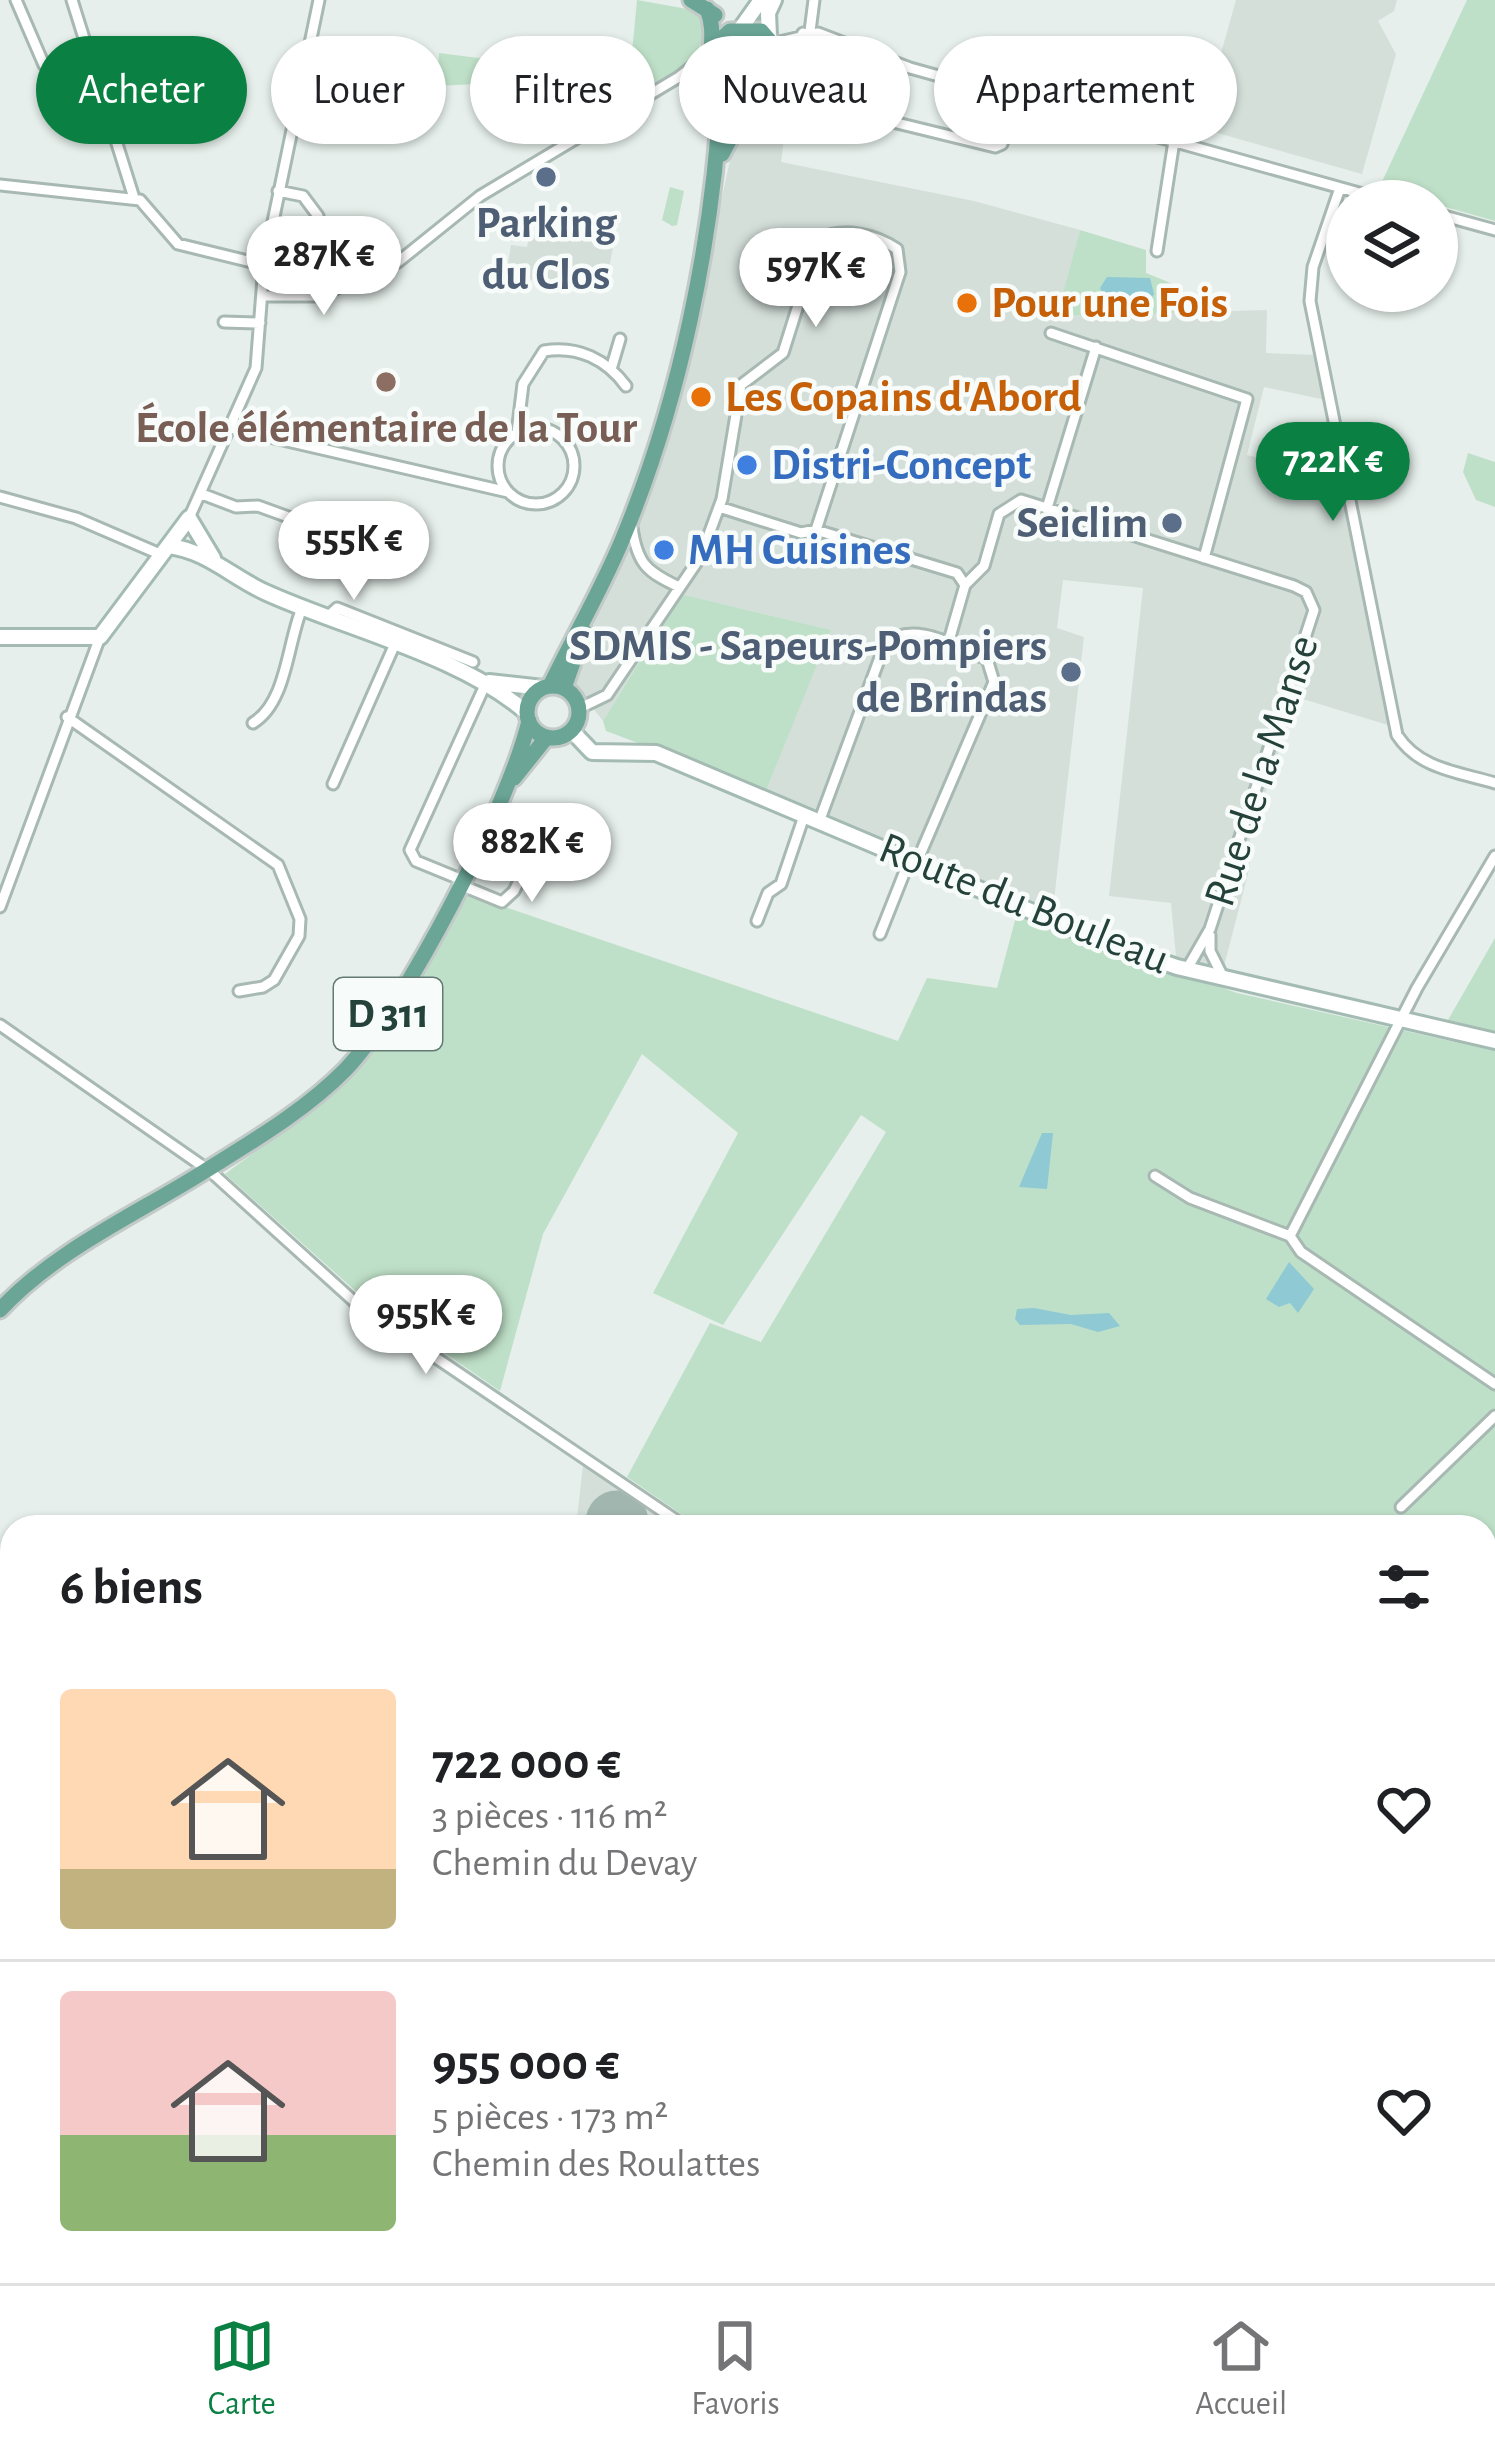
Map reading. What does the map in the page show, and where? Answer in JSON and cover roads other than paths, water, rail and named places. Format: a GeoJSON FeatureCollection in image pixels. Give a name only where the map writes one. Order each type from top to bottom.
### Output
{"type":"FeatureCollection","features":[{"type":"Feature","properties":{"kind":"main road"},"geometry":{"type":"LineString","coordinates":[[691,0],[760,36]]}},
{"type":"Feature","properties":{"kind":"main road"},"geometry":{"type":"LineString","coordinates":[[729,36],[761,0]]}},
{"type":"Feature","properties":{"kind":"main road"},"geometry":{"type":"LineString","coordinates":[[771,36],[767,13],[774,0]]}},
{"type":"Feature","properties":{"kind":"main road"},"geometry":{"type":"LineString","coordinates":[[707,9],[711,36]]}},
{"type":"Feature","properties":{"kind":"main road"},"geometry":{"type":"LineString","coordinates":[[528,717],[531,698],[552,687],[630,519],[675,372],[718,162],[718,144]]}},
{"type":"Feature","properties":{"kind":"main road"},"geometry":{"type":"LineString","coordinates":[[718,162],[727,144]]}},
{"type":"Feature","properties":{"kind":"main road"},"geometry":{"type":"LineString","coordinates":[[0,637],[100,637],[186,523]]}},
{"type":"Feature","properties":{"kind":"main road"},"geometry":{"type":"LineString","coordinates":[[186,523],[197,552]]}},
{"type":"Feature","properties":{"kind":"main road"},"geometry":{"type":"LineString","coordinates":[[186,523],[217,564]]}},
{"type":"Feature","properties":{"kind":"main road"},"geometry":{"type":"LineString","coordinates":[[165,550],[197,552],[302,608],[394,646],[477,675],[552,687],[580,708],[572,731],[546,738],[477,675]]}},
{"type":"Feature","properties":{"kind":"main road","name":"D 311"},"geometry":{"type":"LineString","coordinates":[[0,1310],[50,1267],[280,1122],[347,1067],[398,999],[459,882],[499,800],[528,717]]}},
{"type":"Feature","properties":{"kind":"main road","name":"Route du Bouleau"},"geometry":{"type":"LineString","coordinates":[[572,731],[592,752],[656,753],[1102,941],[1225,979],[1495,1041]]}},
{"type":"Feature","properties":{"kind":"main road","name":"D 311"},"geometry":{"type":"LineString","coordinates":[[499,800],[546,738]]}},
{"type":"Feature","properties":{"kind":"street"},"geometry":{"type":"LineString","coordinates":[[16,0],[36,46]]}},
{"type":"Feature","properties":{"kind":"street"},"geometry":{"type":"LineString","coordinates":[[72,0],[134,198]]}},
{"type":"Feature","properties":{"kind":"street"},"geometry":{"type":"LineString","coordinates":[[311,36],[319,0]]}},
{"type":"Feature","properties":{"kind":"street"},"geometry":{"type":"LineString","coordinates":[[803,36],[814,0]]}},
{"type":"Feature","properties":{"kind":"street"},"geometry":{"type":"LineString","coordinates":[[789,36],[806,32],[934,73]]}},
{"type":"Feature","properties":{"kind":"street"},"geometry":{"type":"LineString","coordinates":[[263,296],[318,296],[377,272],[480,196],[679,77]]}},
{"type":"Feature","properties":{"kind":"street"},"geometry":{"type":"LineString","coordinates":[[186,523],[256,368],[264,265],[288,144]]}},
{"type":"Feature","properties":{"kind":"street"},"geometry":{"type":"LineString","coordinates":[[1157,251],[1174,144]]}},
{"type":"Feature","properties":{"kind":"street"},"geometry":{"type":"LineString","coordinates":[[1185,144],[1326,184]]}},
{"type":"Feature","properties":{"kind":"street"},"geometry":{"type":"LineString","coordinates":[[0,185],[134,198],[150,205],[178,244],[264,265]]}},
{"type":"Feature","properties":{"kind":"street"},"geometry":{"type":"LineString","coordinates":[[278,191],[303,196],[318,216]]}},
{"type":"Feature","properties":{"kind":"street"},"geometry":{"type":"LineString","coordinates":[[1458,220],[1495,230]]}},
{"type":"Feature","properties":{"kind":"street"},"geometry":{"type":"LineString","coordinates":[[1326,229],[1313,267],[1310,301],[1397,735],[1409,754],[1428,764],[1495,783]]}},
{"type":"Feature","properties":{"kind":"street"},"geometry":{"type":"LineString","coordinates":[[580,708],[607,695],[701,556],[719,507],[741,385],[783,353],[819,238],[839,231],[874,238],[897,249],[900,272],[816,530]]}},
{"type":"Feature","properties":{"kind":"street"},"geometry":{"type":"LineString","coordinates":[[224,322],[260,323]]}},
{"type":"Feature","properties":{"kind":"street"},"geometry":{"type":"LineString","coordinates":[[1051,333],[1247,400],[1204,557]]}},
{"type":"Feature","properties":{"kind":"street"},"geometry":{"type":"LineString","coordinates":[[612,366],[620,339]]}},
{"type":"Feature","properties":{"kind":"street"},"geometry":{"type":"LineString","coordinates":[[949,644],[964,585],[984,566],[1004,506],[1021,500],[1047,508],[1096,347]]}},
{"type":"Feature","properties":{"kind":"street"},"geometry":{"type":"LineString","coordinates":[[508,493],[498,461],[517,434],[523,384],[544,350],[572,350],[612,366],[626,386]]}},
{"type":"Feature","properties":{"kind":"street"},"geometry":{"type":"LineString","coordinates":[[231,428],[264,432],[332,454],[508,493],[531,504],[544,503],[566,490],[572,478],[571,452],[564,441],[542,429],[517,434]]}},
{"type":"Feature","properties":{"kind":"street"},"geometry":{"type":"LineString","coordinates":[[202,494],[236,507],[258,506],[324,530]]}},
{"type":"Feature","properties":{"kind":"street"},"geometry":{"type":"LineString","coordinates":[[0,497],[165,550]]}},
{"type":"Feature","properties":{"kind":"street"},"geometry":{"type":"LineString","coordinates":[[719,507],[801,533],[816,530],[958,573],[964,585]]}},
{"type":"Feature","properties":{"kind":"street","name":"Rue de la Manse"},"geometry":{"type":"LineString","coordinates":[[1047,508],[1294,586],[1306,592],[1314,610],[1210,929]]}},
{"type":"Feature","properties":{"kind":"street"},"geometry":{"type":"LineString","coordinates":[[630,519],[637,560],[648,573],[679,587]]}},
{"type":"Feature","properties":{"kind":"street"},"geometry":{"type":"LineString","coordinates":[[253,724],[269,713],[277,698],[302,608]]}},
{"type":"Feature","properties":{"kind":"street"},"geometry":{"type":"LineString","coordinates":[[326,618],[337,608],[477,675],[410,850],[416,861],[502,902],[514,891],[553,811]]}},
{"type":"Feature","properties":{"kind":"street"},"geometry":{"type":"LineString","coordinates":[[757,921],[768,893],[781,884],[885,644],[897,633],[913,632],[987,659],[994,682],[880,934]]}},
{"type":"Feature","properties":{"kind":"street"},"geometry":{"type":"LineString","coordinates":[[0,907],[100,637]]}},
{"type":"Feature","properties":{"kind":"street"},"geometry":{"type":"LineString","coordinates":[[333,784],[394,646]]}},
{"type":"Feature","properties":{"kind":"street"},"geometry":{"type":"LineString","coordinates":[[67,717],[278,865],[300,919],[299,936],[274,980],[263,988],[239,991]]}},
{"type":"Feature","properties":{"kind":"street"},"geometry":{"type":"LineString","coordinates":[[1290,1236],[1403,1017],[1495,856]]}},
{"type":"Feature","properties":{"kind":"street"},"geometry":{"type":"LineString","coordinates":[[1187,969],[1210,929]]}},
{"type":"Feature","properties":{"kind":"street"},"geometry":{"type":"LineString","coordinates":[[1210,929],[1210,951],[1225,979]]}},
{"type":"Feature","properties":{"kind":"street"},"geometry":{"type":"LineString","coordinates":[[0,1025],[207,1169],[358,1305],[668,1515]]}},
{"type":"Feature","properties":{"kind":"street"},"geometry":{"type":"LineString","coordinates":[[1155,1176],[1190,1198],[1290,1236],[1301,1252],[1495,1384]]}},
{"type":"Feature","properties":{"kind":"street"},"geometry":{"type":"LineString","coordinates":[[1400,1507],[1495,1416]]}},
{"type":"Feature","properties":{"kind":"water"},"geometry":{"type":"Polygon","coordinates":[[[1107,277],[1150,278],[1154,294],[1150,301],[1106,301],[1100,288],[1107,277]]]}},
{"type":"Feature","properties":{"kind":"water"},"geometry":{"type":"Polygon","coordinates":[[[1042,1133],[1053,1133],[1047,1189],[1019,1187],[1042,1133]]]}},
{"type":"Feature","properties":{"kind":"water"},"geometry":{"type":"Polygon","coordinates":[[[1289,1262],[1314,1289],[1298,1313],[1290,1303],[1279,1307],[1266,1299],[1289,1262]]]}},
{"type":"Feature","properties":{"kind":"water"},"geometry":{"type":"Polygon","coordinates":[[[1017,1309],[1071,1315],[1109,1313],[1120,1326],[1098,1332],[1071,1324],[1020,1325],[1015,1319],[1017,1309]]]}},
{"type":"Feature","properties":{"kind":"place","name":"Parking du Clos"},"geometry":{"type":"Point","coordinates":[546,177]}},
{"type":"Feature","properties":{"kind":"place","name":"Pour une Fois"},"geometry":{"type":"Point","coordinates":[967,303]}},
{"type":"Feature","properties":{"kind":"place","name":"École élémentaire de la Tour"},"geometry":{"type":"Point","coordinates":[386,382]}},
{"type":"Feature","properties":{"kind":"place","name":"Les Copains d'Abord"},"geometry":{"type":"Point","coordinates":[701,397]}},
{"type":"Feature","properties":{"kind":"place","name":"Distri-Concept"},"geometry":{"type":"Point","coordinates":[747,465]}},
{"type":"Feature","properties":{"kind":"place","name":"Seiclim"},"geometry":{"type":"Point","coordinates":[1172,523]}},
{"type":"Feature","properties":{"kind":"place","name":"MH Cuisines"},"geometry":{"type":"Point","coordinates":[664,550]}},
{"type":"Feature","properties":{"kind":"place","name":"SDMIS - Sapeurs-Pompiers de Brindas"},"geometry":{"type":"Point","coordinates":[1071,672]}}]}
